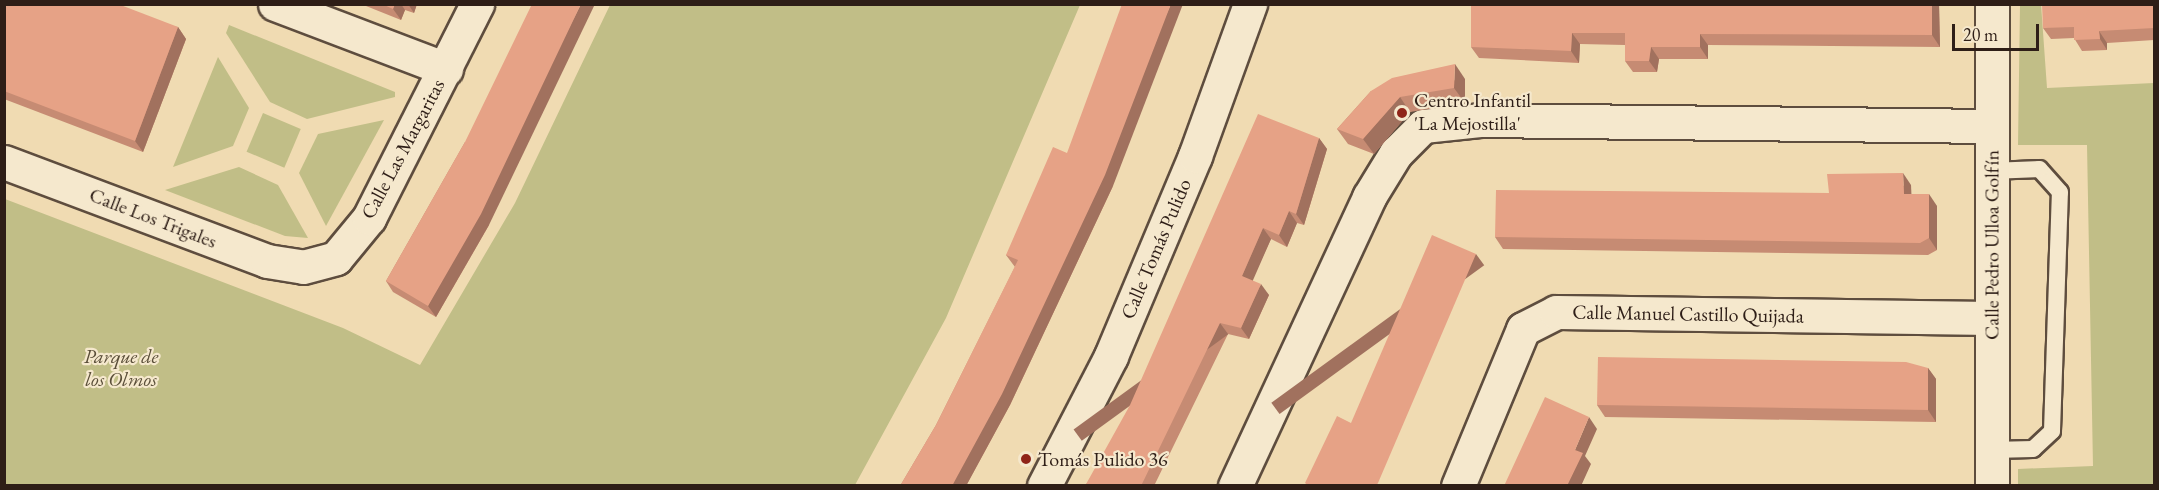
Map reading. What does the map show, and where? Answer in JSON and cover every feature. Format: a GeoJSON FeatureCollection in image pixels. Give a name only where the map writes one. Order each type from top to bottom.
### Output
{"type":"FeatureCollection","features":[{"type":"Feature","properties":{"kind":"street"},"geometry":{"type":"LineString","coordinates":[[275,4],[446,69]]}},
{"type":"Feature","properties":{"kind":"street","name":"Calle Las Margaritas"},"geometry":{"type":"LineString","coordinates":[[303,267],[336,258],[369,218],[477,4]]}},
{"type":"Feature","properties":{"kind":"street","name":"Calle Tomás Pulido"},"geometry":{"type":"LineString","coordinates":[[1044,486],[1110,356],[1195,156],[1250,4]]}},
{"type":"Feature","properties":{"kind":"street","name":"Calle Pedro Ulloa Golfín"},"geometry":{"type":"LineString","coordinates":[[1992,4],[1992,486]]}},
{"type":"Feature","properties":{"kind":"street"},"geometry":{"type":"LineString","coordinates":[[1235,486],[1369,197],[1396,153],[1423,126],[1480,120],[1992,126]]}},
{"type":"Feature","properties":{"kind":"street","name":"Calle Los Trigales"},"geometry":{"type":"LineString","coordinates":[[4,162],[267,261],[303,267]]}},
{"type":"Feature","properties":{"kind":"street","name":"Calle Manuel Castillo Quijada"},"geometry":{"type":"LineString","coordinates":[[1458,486],[1523,328],[1556,312],[1992,318]]}},
{"type":"Feature","properties":{"kind":"lane"},"geometry":{"type":"LineString","coordinates":[[1992,171],[2039,169],[2060,192],[2052,431],[2033,449],[1992,450]]}},
{"type":"Feature","properties":{"kind":"green space"},"geometry":{"type":"Polygon","coordinates":[[[2041,4],[2047,88],[2154,83],[2154,485],[2018,485],[2018,469],[2093,466],[2087,145],[2018,145],[2020,5],[2041,4]]]}},
{"type":"Feature","properties":{"kind":"green space","name":"Parque de los Olmos"},"geometry":{"type":"Polygon","coordinates":[[[610,5],[1080,5],[946,318],[855,485],[5,485],[5,199],[343,328],[420,365],[515,203],[610,5]]]}},
{"type":"Feature","properties":{"kind":"green space"},"geometry":{"type":"Polygon","coordinates":[[[229,25],[395,92],[395,97],[307,119],[270,102],[226,33],[229,25]]]}},
{"type":"Feature","properties":{"kind":"green space"},"geometry":{"type":"Polygon","coordinates":[[[218,57],[249,108],[233,146],[173,167],[218,57]]]}},
{"type":"Feature","properties":{"kind":"green space"},"geometry":{"type":"Polygon","coordinates":[[[263,113],[301,129],[284,168],[247,152],[263,113]]]}},
{"type":"Feature","properties":{"kind":"green space"},"geometry":{"type":"Polygon","coordinates":[[[384,120],[326,226],[299,173],[318,134],[384,120]]]}},
{"type":"Feature","properties":{"kind":"green space"},"geometry":{"type":"Polygon","coordinates":[[[239,167],[278,185],[308,238],[285,236],[165,190],[239,167]]]}},
{"type":"Feature","properties":{"kind":"building"},"geometry":{"type":"Polygon","coordinates":[[[4,4],[118,4],[178,27],[135,141],[4,91],[4,4]]]}},
{"type":"Feature","properties":{"kind":"building"},"geometry":{"type":"Polygon","coordinates":[[[382,4],[395,4],[393,9],[382,4]]]}},
{"type":"Feature","properties":{"kind":"building"},"geometry":{"type":"Polygon","coordinates":[[[532,4],[581,4],[481,214],[428,306],[386,281],[465,142],[532,4]]]}},
{"type":"Feature","properties":{"kind":"building"},"geometry":{"type":"Polygon","coordinates":[[[1122,4],[1171,4],[1105,175],[1002,394],[952,486],[900,486],[936,425],[1018,260],[1006,255],[1053,147],[1067,153],[1122,4]]]}},
{"type":"Feature","properties":{"kind":"building"},"geometry":{"type":"Polygon","coordinates":[[[1471,4],[1932,4],[1932,35],[1700,34],[1700,47],[1651,47],[1649,61],[1625,61],[1625,33],[1572,33],[1571,51],[1471,47],[1471,4]]]}},
{"type":"Feature","properties":{"kind":"building"},"geometry":{"type":"Polygon","coordinates":[[[2042,4],[2154,4],[2154,28],[2099,31],[2100,39],[2074,40],[2074,27],[2043,28],[2042,4]]]}},
{"type":"Feature","properties":{"kind":"building"},"geometry":{"type":"Polygon","coordinates":[[[1455,64],[1454,88],[1400,97],[1363,139],[1337,129],[1371,91],[1392,78],[1455,64]]]}},
{"type":"Feature","properties":{"kind":"building"},"geometry":{"type":"Polygon","coordinates":[[[1258,114],[1319,138],[1296,214],[1289,211],[1279,235],[1263,228],[1242,276],[1261,284],[1241,328],[1220,323],[1141,486],[1085,486],[1130,405],[1258,114]]]}},
{"type":"Feature","properties":{"kind":"building"},"geometry":{"type":"Polygon","coordinates":[[[1903,173],[1904,194],[1929,194],[1929,238],[1920,243],[1495,237],[1496,190],[1829,193],[1827,174],[1903,173]]]}},
{"type":"Feature","properties":{"kind":"building"},"geometry":{"type":"Polygon","coordinates":[[[1432,235],[1476,254],[1378,483],[1376,486],[1309,486],[1305,483],[1337,416],[1351,423],[1432,235]]]}},
{"type":"Feature","properties":{"kind":"building"},"geometry":{"type":"Polygon","coordinates":[[[1598,357],[1906,362],[1928,368],[1928,410],[1597,405],[1598,357]]]}},
{"type":"Feature","properties":{"kind":"building"},"geometry":{"type":"Polygon","coordinates":[[[1545,397],[1589,417],[1575,450],[1583,453],[1567,486],[1504,486],[1545,397]]]}},
{"type":"Feature","properties":{"kind":"place","name":"Centro Infantil 'La Mejostilla'"},"geometry":{"type":"Point","coordinates":[1402,113]}},
{"type":"Feature","properties":{"kind":"place","name":"Tomás Pulido 36"},"geometry":{"type":"Point","coordinates":[1026,459]}}]}
